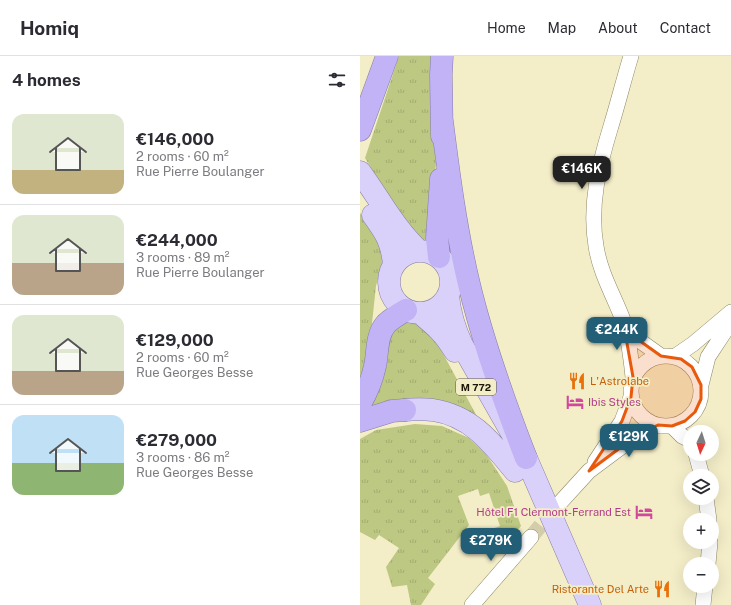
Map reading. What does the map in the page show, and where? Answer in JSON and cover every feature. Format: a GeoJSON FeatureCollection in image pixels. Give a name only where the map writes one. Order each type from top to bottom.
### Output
{"type":"FeatureCollection","features":[{"type":"Feature","properties":{"kind":"highway"},"geometry":{"type":"LineString","coordinates":[[360,130],[387,56]]}},
{"type":"Feature","properties":{"kind":"highway"},"geometry":{"type":"LineString","coordinates":[[429,254],[437,238],[442,171],[442,56]]}},
{"type":"Feature","properties":{"kind":"highway"},"geometry":{"type":"LineString","coordinates":[[442,121],[458,235],[469,285],[483,336],[500,388],[520,464]]}},
{"type":"Feature","properties":{"kind":"highway"},"geometry":{"type":"LineString","coordinates":[[360,404],[371,381],[376,360],[378,342],[386,324],[413,311]]}},
{"type":"Feature","properties":{"kind":"highway"},"geometry":{"type":"LineString","coordinates":[[360,421],[392,411],[405,410]]}},
{"type":"Feature","properties":{"kind":"main road"},"geometry":{"type":"LineString","coordinates":[[362,183],[388,213],[410,242],[447,265],[451,275],[451,286],[448,296],[443,303],[436,309],[429,312],[413,311],[398,304],[392,295],[389,285],[390,275],[394,265],[409,253],[429,254]]}},
{"type":"Feature","properties":{"kind":"main road"},"geometry":{"type":"LineString","coordinates":[[362,183],[391,245],[394,265]]}},
{"type":"Feature","properties":{"kind":"main road","name":"M 772"},"geometry":{"type":"LineString","coordinates":[[448,296],[449,310],[452,321],[462,345],[590,605]]}},
{"type":"Feature","properties":{"kind":"main road","name":"M 772"},"geometry":{"type":"LineString","coordinates":[[413,311],[434,323],[447,337],[501,434],[520,464],[574,605]]}},
{"type":"Feature","properties":{"kind":"main road"},"geometry":{"type":"LineString","coordinates":[[405,410],[420,409],[440,412],[458,418],[481,432],[493,444],[520,464]]}},
{"type":"Feature","properties":{"kind":"street"},"geometry":{"type":"LineString","coordinates":[[631,56],[602,158],[597,181],[594,205],[596,246],[601,268],[623,321],[630,349],[633,377],[630,390],[633,403],[640,415],[651,423],[665,426],[683,436]]}},
{"type":"Feature","properties":{"kind":"street"},"geometry":{"type":"LineString","coordinates":[[633,377],[647,361],[667,356],[693,344],[731,312]]}},
{"type":"Feature","properties":{"kind":"street"},"geometry":{"type":"LineString","coordinates":[[623,321],[640,341],[667,356],[687,362],[696,373],[701,385]]}},
{"type":"Feature","properties":{"kind":"street"},"geometry":{"type":"LineString","coordinates":[[589,471],[636,436],[665,426],[678,424],[685,421],[695,412],[701,399],[701,385],[708,357],[731,322]]}},
{"type":"Feature","properties":{"kind":"street"},"geometry":{"type":"LineString","coordinates":[[558,504],[589,471],[622,421],[631,396]]}},
{"type":"Feature","properties":{"kind":"street"},"geometry":{"type":"LineString","coordinates":[[695,412],[695,425]]}},
{"type":"Feature","properties":{"kind":"street"},"geometry":{"type":"LineString","coordinates":[[472,605],[531,536]]}},
{"type":"Feature","properties":{"kind":"street"},"geometry":{"type":"LineString","coordinates":[[703,605],[705,593]]}},
{"type":"Feature","properties":{"kind":"highlighted area"},"geometry":{"type":"Polygon","coordinates":[[[623,321],[640,341],[661,356],[681,359],[692,367],[701,385],[701,399],[695,412],[685,421],[672,426],[658,425],[636,436],[589,471],[622,421],[631,397],[633,377],[623,321]]]}},
{"type":"Feature","properties":{"kind":"green space"},"geometry":{"type":"Polygon","coordinates":[[[399,56],[434,56],[436,164],[427,242],[413,238],[365,158],[399,56]]]}},
{"type":"Feature","properties":{"kind":"green space"},"geometry":{"type":"Polygon","coordinates":[[[360,213],[381,242],[384,256],[376,286],[370,358],[360,387],[360,213]]]}},
{"type":"Feature","properties":{"kind":"green space"},"geometry":{"type":"Polygon","coordinates":[[[401,322],[414,323],[433,335],[480,422],[367,411],[392,328],[401,322]]]}},
{"type":"Feature","properties":{"kind":"green space"},"geometry":{"type":"Polygon","coordinates":[[[415,424],[442,426],[469,438],[486,454],[507,486],[521,526],[507,543],[492,529],[500,526],[489,493],[480,496],[478,489],[458,496],[469,525],[428,578],[435,584],[421,605],[411,605],[407,585],[392,587],[386,567],[399,548],[379,535],[375,540],[360,532],[360,439],[376,430],[415,424]]]}},
{"type":"Feature","properties":{"kind":"tunnel"},"geometry":{"type":"LineString","coordinates":[[531,537],[555,508]]}},
{"type":"Feature","properties":{"kind":"place","name":"L'Astrolabe"},"geometry":{"type":"Point","coordinates":[577,381]}},
{"type":"Feature","properties":{"kind":"place","name":"Ibis Styles"},"geometry":{"type":"Point","coordinates":[575,402]}},
{"type":"Feature","properties":{"kind":"place","name":"Hôtel F1 Clermont-Ferrand Est"},"geometry":{"type":"Point","coordinates":[644,512]}},
{"type":"Feature","properties":{"kind":"place","name":"Ristorante Del Arte"},"geometry":{"type":"Point","coordinates":[662,589]}}]}
